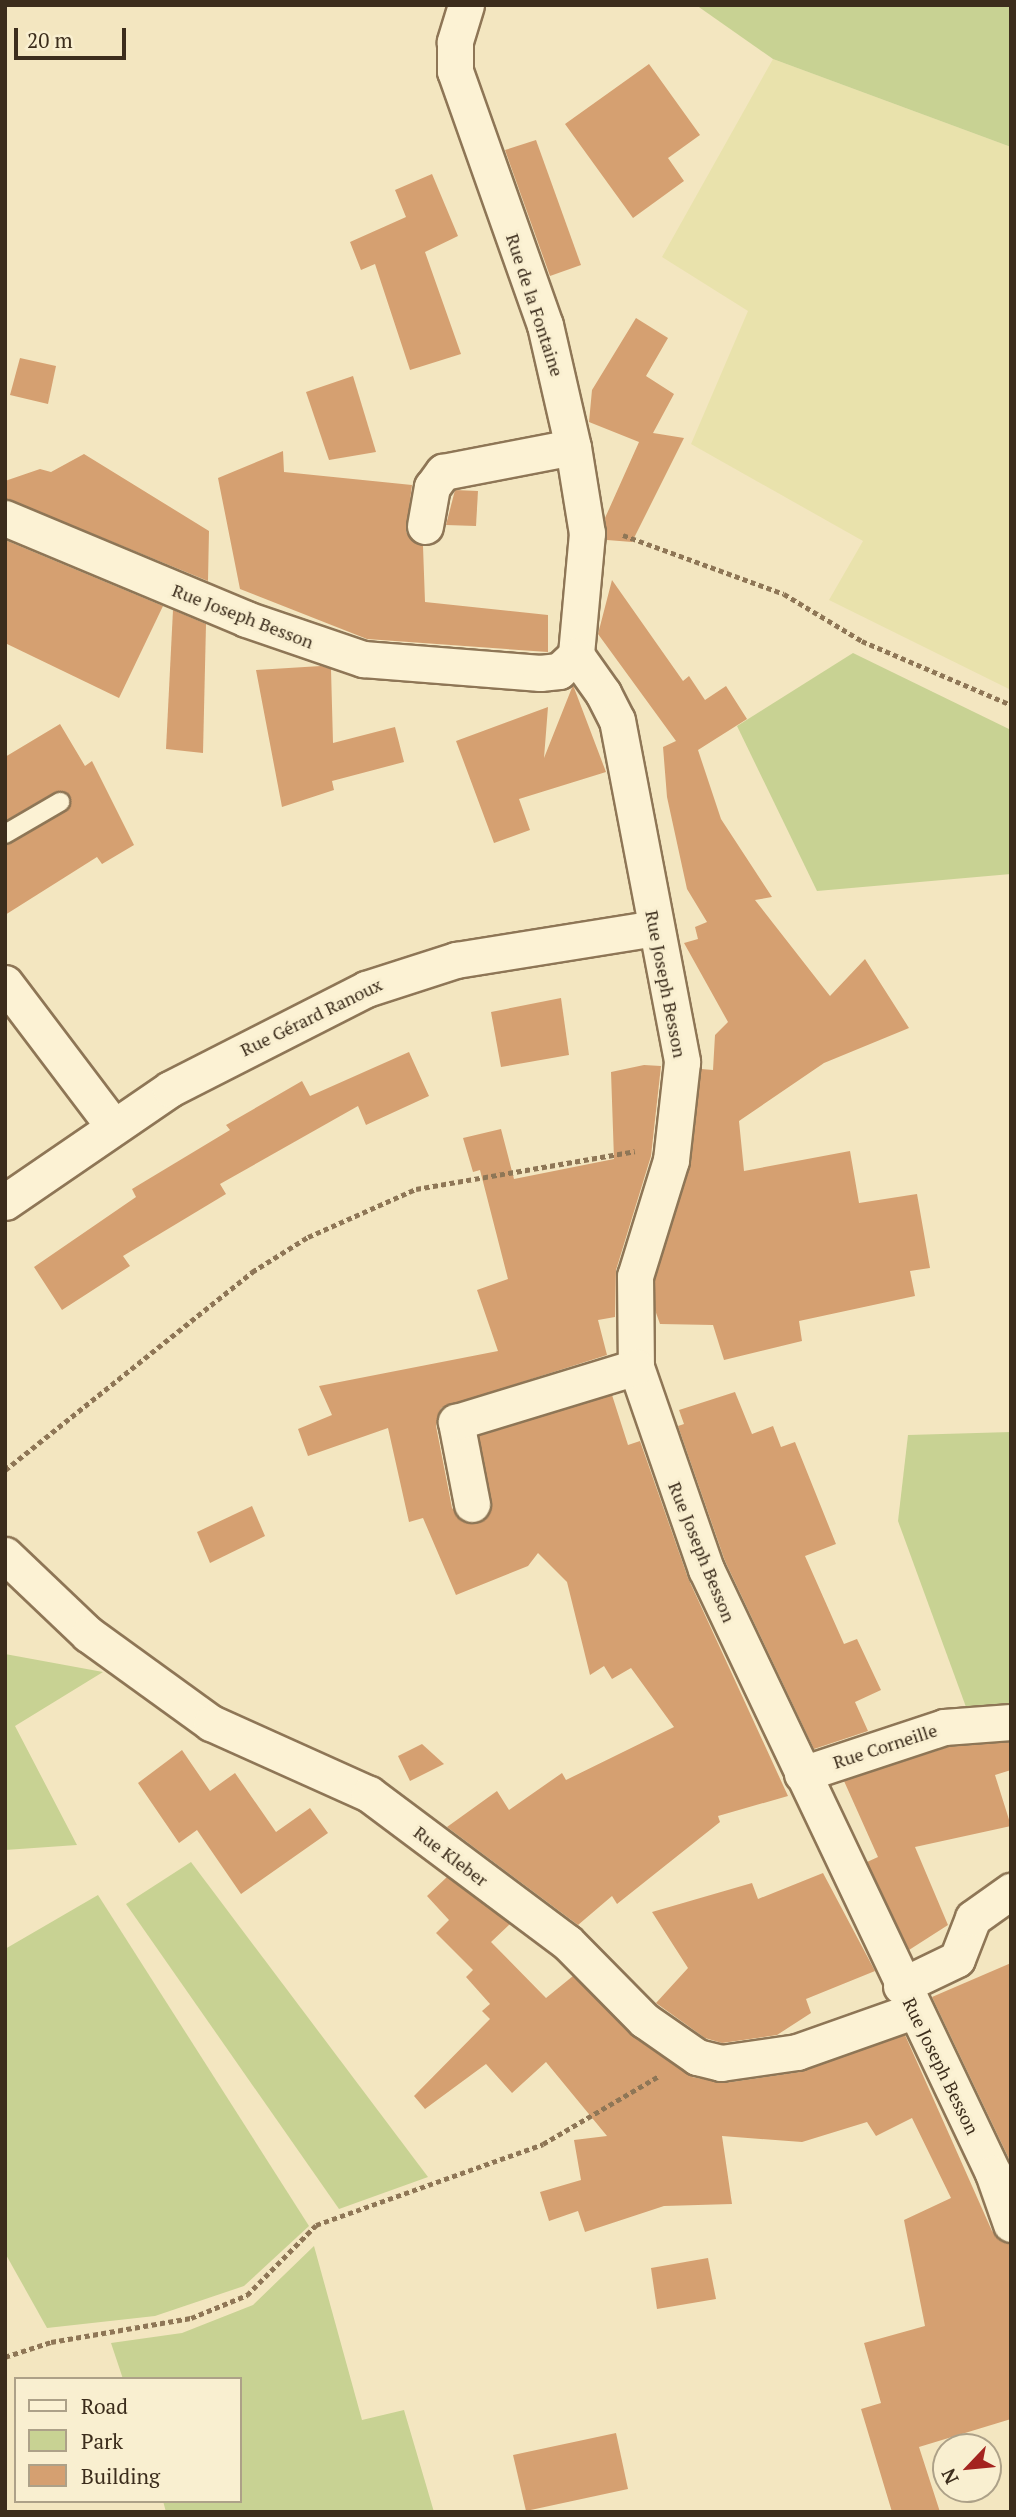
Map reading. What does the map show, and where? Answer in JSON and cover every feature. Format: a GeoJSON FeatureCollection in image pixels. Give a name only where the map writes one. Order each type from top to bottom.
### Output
{"type":"FeatureCollection","features":[{"type":"Feature","properties":{"kind":"street","name":"Rue de la Fontaine"},"geometry":{"type":"LineString","coordinates":[[466,5],[454,42],[455,71],[545,325],[573,447],[587,533],[576,655]]}},
{"type":"Feature","properties":{"kind":"street"},"geometry":{"type":"LineString","coordinates":[[425,526],[432,486],[443,472],[573,447]]}},
{"type":"Feature","properties":{"kind":"street","name":"Rue Joseph Besson"},"geometry":{"type":"LineString","coordinates":[[5,518],[246,619],[363,659],[540,673],[559,671],[576,655],[617,720],[682,1062],[674,1146],[635,1276],[636,1367],[706,1569],[907,1998],[993,2172],[1011,2224]]}},
{"type":"Feature","properties":{"kind":"street","name":"Rue Gérard Ranoux"},"geometry":{"type":"LineString","coordinates":[[5,1202],[113,1126],[267,1036],[413,971],[655,928]]}},
{"type":"Feature","properties":{"kind":"street"},"geometry":{"type":"LineString","coordinates":[[5,983],[113,1126]]}},
{"type":"Feature","properties":{"kind":"street"},"geometry":{"type":"LineString","coordinates":[[472,1504],[456,1422],[636,1367]]}},
{"type":"Feature","properties":{"kind":"street","name":"Rue Kleber"},"geometry":{"type":"LineString","coordinates":[[5,1555],[88,1634],[211,1723],[369,1794],[567,1942],[644,2020],[697,2056],[721,2063],[797,2052],[907,1998]]}},
{"type":"Feature","properties":{"kind":"street","name":"Rue Corneille"},"geometry":{"type":"LineString","coordinates":[[802,1774],[944,1727],[1011,1722]]}},
{"type":"Feature","properties":{"kind":"street"},"geometry":{"type":"LineString","coordinates":[[907,1998],[957,1959],[973,1918],[1011,1891]]}},
{"type":"Feature","properties":{"kind":"lane"},"geometry":{"type":"LineString","coordinates":[[5,834],[60,802]]}},
{"type":"Feature","properties":{"kind":"path"},"geometry":{"type":"LineString","coordinates":[[587,533],[653,542],[783,594],[862,641],[964,680],[1011,705]]}},
{"type":"Feature","properties":{"kind":"path"},"geometry":{"type":"LineString","coordinates":[[5,1470],[252,1272],[366,1208],[416,1189],[674,1146]]}},
{"type":"Feature","properties":{"kind":"path"},"geometry":{"type":"LineString","coordinates":[[5,2357],[51,2342],[191,2318],[247,2295],[316,2225],[542,2144],[697,2056]]}},
{"type":"Feature","properties":{"kind":"shaded area"},"geometry":{"type":"Polygon","coordinates":[[[773,59],[1011,147],[1011,690],[829,600],[863,541],[691,444],[748,311],[662,257],[773,59]]]}},
{"type":"Feature","properties":{"kind":"green space"},"geometry":{"type":"Polygon","coordinates":[[[696,5],[1011,5],[1011,147],[773,59],[696,5]]]}},
{"type":"Feature","properties":{"kind":"green space"},"geometry":{"type":"Polygon","coordinates":[[[853,653],[1011,730],[1011,874],[817,891],[737,726],[853,653]]]}},
{"type":"Feature","properties":{"kind":"green space"},"geometry":{"type":"Polygon","coordinates":[[[1011,1432],[1011,1711],[966,1707],[898,1521],[908,1435],[1011,1432]]]}},
{"type":"Feature","properties":{"kind":"green space"},"geometry":{"type":"Polygon","coordinates":[[[5,1654],[103,1672],[15,1726],[77,1845],[5,1850],[5,1654]]]}},
{"type":"Feature","properties":{"kind":"green space"},"geometry":{"type":"Polygon","coordinates":[[[191,1862],[428,2177],[339,2209],[126,1904],[191,1862]]]}},
{"type":"Feature","properties":{"kind":"green space"},"geometry":{"type":"Polygon","coordinates":[[[98,1895],[309,2226],[244,2286],[155,2316],[47,2328],[5,2253],[5,1949],[98,1895]]]}},
{"type":"Feature","properties":{"kind":"green space"},"geometry":{"type":"Polygon","coordinates":[[[314,2246],[362,2420],[404,2410],[434,2512],[166,2512],[164,2503],[242,2503],[242,2377],[122,2377],[111,2343],[182,2333],[253,2305],[314,2246]]]}},
{"type":"Feature","properties":{"kind":"building"},"geometry":{"type":"Polygon","coordinates":[[[649,64],[700,135],[668,158],[684,181],[633,218],[565,124],[649,64]]]}},
{"type":"Feature","properties":{"kind":"building"},"geometry":{"type":"Polygon","coordinates":[[[536,140],[581,265],[550,276],[505,150],[536,140]]]}},
{"type":"Feature","properties":{"kind":"building"},"geometry":{"type":"Polygon","coordinates":[[[432,174],[458,236],[425,252],[461,354],[410,370],[375,264],[361,270],[350,242],[406,217],[395,190],[432,174]]]}},
{"type":"Feature","properties":{"kind":"building"},"geometry":{"type":"Polygon","coordinates":[[[636,318],[668,338],[646,376],[674,394],[653,433],[684,438],[632,542],[607,540],[605,518],[639,442],[589,422],[592,390],[636,318]]]}},
{"type":"Feature","properties":{"kind":"building"},"geometry":{"type":"Polygon","coordinates":[[[20,358],[56,366],[48,404],[10,395],[20,358]]]}},
{"type":"Feature","properties":{"kind":"building"},"geometry":{"type":"Polygon","coordinates":[[[353,376],[376,452],[329,460],[306,392],[353,376]]]}},
{"type":"Feature","properties":{"kind":"building"},"geometry":{"type":"Polygon","coordinates":[[[283,451],[284,472],[412,485],[406,532],[423,546],[425,602],[548,615],[548,652],[367,639],[240,589],[218,478],[283,451]]]}},
{"type":"Feature","properties":{"kind":"building"},"geometry":{"type":"Polygon","coordinates":[[[84,454],[209,531],[208,581],[5,498],[5,481],[40,469],[51,472],[84,454]]]}},
{"type":"Feature","properties":{"kind":"building"},"geometry":{"type":"Polygon","coordinates":[[[455,490],[478,491],[476,526],[446,525],[455,490]]]}},
{"type":"Feature","properties":{"kind":"building"},"geometry":{"type":"Polygon","coordinates":[[[5,540],[163,606],[119,698],[5,643],[5,540]]]}},
{"type":"Feature","properties":{"kind":"building"},"geometry":{"type":"Polygon","coordinates":[[[612,580],[683,681],[689,676],[705,700],[726,686],[747,719],[698,750],[721,819],[772,897],[755,900],[830,996],[865,959],[909,1028],[824,1063],[739,1121],[744,1171],[850,1151],[859,1203],[917,1194],[930,1268],[910,1271],[915,1296],[799,1321],[802,1341],[724,1360],[713,1325],[660,1324],[655,1310],[655,1279],[691,1162],[701,1069],[713,1070],[715,1035],[728,1022],[684,943],[698,939],[695,927],[707,922],[687,889],[667,797],[663,747],[676,741],[598,634],[612,580]]]}},
{"type":"Feature","properties":{"kind":"building"},"geometry":{"type":"Polygon","coordinates":[[[173,610],[206,624],[203,753],[166,749],[173,610]]]}},
{"type":"Feature","properties":{"kind":"building"},"geometry":{"type":"Polygon","coordinates":[[[321,666],[331,669],[333,743],[395,727],[404,762],[332,781],[334,790],[282,807],[256,670],[321,666]]]}},
{"type":"Feature","properties":{"kind":"building"},"geometry":{"type":"Polygon","coordinates":[[[573,685],[606,772],[519,799],[530,830],[494,843],[456,741],[548,707],[544,758],[573,685]]]}},
{"type":"Feature","properties":{"kind":"building"},"geometry":{"type":"Polygon","coordinates":[[[60,724],[85,766],[92,761],[134,845],[102,864],[97,857],[5,915],[5,845],[71,803],[66,793],[55,792],[5,821],[5,757],[60,724]]]}},
{"type":"Feature","properties":{"kind":"building"},"geometry":{"type":"Polygon","coordinates":[[[561,998],[569,1055],[501,1067],[491,1012],[561,998]]]}},
{"type":"Feature","properties":{"kind":"building"},"geometry":{"type":"Polygon","coordinates":[[[409,1052],[429,1096],[366,1125],[358,1106],[220,1184],[226,1194],[123,1256],[130,1266],[62,1310],[34,1267],[136,1197],[132,1189],[230,1130],[226,1125],[302,1081],[310,1096],[409,1052]]]}},
{"type":"Feature","properties":{"kind":"building"},"geometry":{"type":"Polygon","coordinates":[[[644,1065],[661,1066],[651,1156],[616,1270],[615,1317],[598,1320],[607,1355],[441,1408],[436,1426],[452,1508],[466,1523],[491,1511],[479,1436],[612,1395],[628,1445],[640,1441],[688,1578],[788,1796],[718,1816],[720,1822],[617,1904],[612,1896],[578,1925],[447,1827],[497,1791],[509,1810],[562,1773],[566,1780],[674,1727],[631,1668],[612,1679],[604,1666],[590,1675],[567,1582],[538,1553],[528,1566],[456,1595],[423,1518],[409,1522],[388,1428],[308,1456],[298,1429],[332,1415],[319,1386],[498,1351],[477,1290],[508,1279],[480,1170],[473,1172],[463,1138],[501,1129],[514,1179],[614,1159],[611,1072],[644,1065]]]}},
{"type":"Feature","properties":{"kind":"building"},"geometry":{"type":"Polygon","coordinates":[[[735,1392],[752,1434],[773,1426],[781,1447],[795,1442],[836,1544],[805,1556],[844,1644],[857,1639],[881,1690],[855,1702],[868,1731],[814,1749],[725,1561],[678,1426],[684,1424],[679,1410],[735,1392]]]}},
{"type":"Feature","properties":{"kind":"building"},"geometry":{"type":"Polygon","coordinates":[[[252,1506],[265,1536],[210,1563],[197,1532],[252,1506]]]}},
{"type":"Feature","properties":{"kind":"building"},"geometry":{"type":"Polygon","coordinates":[[[1011,1742],[1011,1770],[995,1775],[1011,1826],[915,1847],[948,1925],[909,1950],[867,1862],[878,1857],[844,1781],[948,1747],[1011,1742]]]}},
{"type":"Feature","properties":{"kind":"building"},"geometry":{"type":"Polygon","coordinates":[[[422,1744],[444,1764],[410,1781],[398,1756],[422,1744]]]}},
{"type":"Feature","properties":{"kind":"building"},"geometry":{"type":"Polygon","coordinates":[[[182,1750],[210,1791],[235,1773],[276,1832],[310,1808],[328,1833],[241,1894],[197,1830],[179,1843],[138,1783],[182,1750]]]}},
{"type":"Feature","properties":{"kind":"building"},"geometry":{"type":"Polygon","coordinates":[[[823,1873],[875,1971],[806,1999],[811,2013],[777,2035],[722,2043],[705,2038],[656,2003],[688,1968],[652,1912],[752,1883],[758,1899],[823,1873]]]}},
{"type":"Feature","properties":{"kind":"building"},"geometry":{"type":"Polygon","coordinates":[[[447,1877],[510,1924],[491,1942],[546,1998],[573,1976],[632,2036],[692,2077],[724,2083],[800,2072],[905,2035],[992,2231],[1011,2244],[1011,2419],[965,2433],[932,2433],[932,2443],[919,2447],[932,2487],[932,2503],[937,2503],[940,2512],[892,2512],[861,2409],[881,2403],[864,2343],[925,2326],[904,2220],[951,2198],[912,2118],[876,2136],[867,2122],[802,2142],[722,2136],[732,2204],[664,2206],[585,2232],[578,2211],[549,2221],[540,2192],[581,2180],[574,2140],[607,2136],[546,2062],[512,2093],[486,2064],[425,2109],[414,2096],[490,2019],[482,2011],[490,2004],[466,1977],[473,1970],[436,1933],[449,1920],[427,1896],[447,1877]]]}},
{"type":"Feature","properties":{"kind":"building"},"geometry":{"type":"Polygon","coordinates":[[[1011,1963],[1011,2163],[932,1997],[1011,1963]]]}},
{"type":"Feature","properties":{"kind":"building"},"geometry":{"type":"Polygon","coordinates":[[[708,2258],[716,2299],[657,2309],[651,2268],[708,2258]]]}},
{"type":"Feature","properties":{"kind":"building"},"geometry":{"type":"Polygon","coordinates":[[[616,2433],[628,2489],[526,2511],[513,2455],[616,2433]]]}}]}
